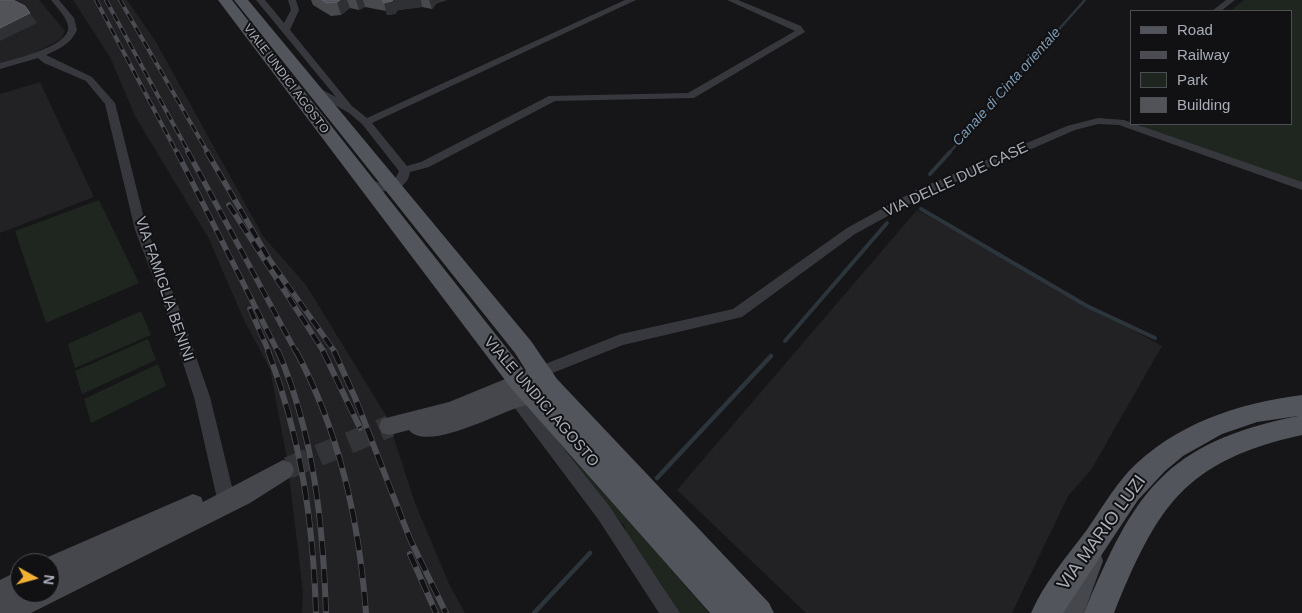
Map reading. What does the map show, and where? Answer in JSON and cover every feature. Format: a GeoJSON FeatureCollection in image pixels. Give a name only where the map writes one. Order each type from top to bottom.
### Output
{"type":"FeatureCollection","features":[{"type":"Feature","properties":{"kind":"main road","name":"VIALE UNDICI AGOSTO"},"geometry":{"type":"LineString","coordinates":[[225,0],[523,387],[730,613]]}},
{"type":"Feature","properties":{"kind":"main road","name":"VIALE UNDICI AGOSTO"},"geometry":{"type":"LineString","coordinates":[[241,0],[312,87],[399,178],[523,347],[523,387]]}},
{"type":"Feature","properties":{"kind":"main road","name":"VIALE UNDICI AGOSTO"},"geometry":{"type":"LineString","coordinates":[[523,387],[556,393],[758,613]]}},
{"type":"Feature","properties":{"kind":"main road"},"geometry":{"type":"LineString","coordinates":[[391,425],[451,425],[469,420],[523,387]]}},
{"type":"Feature","properties":{"kind":"main road","name":"VIA MARIO LUZI"},"geometry":{"type":"LineString","coordinates":[[1046,613],[1138,480],[1170,451],[1192,436],[1236,418],[1262,411],[1302,405]]}},
{"type":"Feature","properties":{"kind":"main road","name":"VIA MARIO LUZI"},"geometry":{"type":"LineString","coordinates":[[1099,613],[1130,541],[1169,487],[1188,469],[1218,450],[1243,440],[1302,425]]}},
{"type":"Feature","properties":{"kind":"main road"},"geometry":{"type":"LineString","coordinates":[[60,564],[226,497],[253,490],[286,469]]}},
{"type":"Feature","properties":{"kind":"main road"},"geometry":{"type":"LineString","coordinates":[[60,585],[226,497]]}},
{"type":"Feature","properties":{"kind":"main road"},"geometry":{"type":"LineString","coordinates":[[1071,613],[1102,532]]}},
{"type":"Feature","properties":{"kind":"main road"},"geometry":{"type":"LineString","coordinates":[[1105,613],[1121,559]]}},
{"type":"Feature","properties":{"kind":"main road"},"geometry":{"type":"LineString","coordinates":[[4,613],[24,603]]}},
{"type":"Feature","properties":{"kind":"street"},"geometry":{"type":"LineString","coordinates":[[0,66],[39,54],[60,45],[72,34],[71,23],[55,0]]}},
{"type":"Feature","properties":{"kind":"street"},"geometry":{"type":"LineString","coordinates":[[260,0],[353,111]]}},
{"type":"Feature","properties":{"kind":"street"},"geometry":{"type":"LineString","coordinates":[[285,30],[295,10],[292,0]]}},
{"type":"Feature","properties":{"kind":"street"},"geometry":{"type":"LineString","coordinates":[[366,122],[632,0]]}},
{"type":"Feature","properties":{"kind":"street"},"geometry":{"type":"LineString","coordinates":[[364,182],[380,188],[553,98],[690,96],[800,32],[798,28],[731,0]]}},
{"type":"Feature","properties":{"kind":"street"},"geometry":{"type":"LineString","coordinates":[[1217,10],[1231,0]]}},
{"type":"Feature","properties":{"kind":"street","name":"VIA FAMIGLIA BENINI"},"geometry":{"type":"LineString","coordinates":[[39,54],[48,61],[89,79],[104,93],[110,103],[141,230],[171,305],[202,397],[226,497]]}},
{"type":"Feature","properties":{"kind":"street","name":"VIALE UNDICI AGOSTO"},"geometry":{"type":"LineString","coordinates":[[312,87],[324,96],[353,111],[366,122],[399,178]]}},
{"type":"Feature","properties":{"kind":"street","name":"VIA DELLE DUE CASE"},"geometry":{"type":"LineString","coordinates":[[523,387],[629,338],[737,313],[851,231],[922,192],[1007,158],[1047,137],[1098,121],[1115,121],[1130,124]]}},
{"type":"Feature","properties":{"kind":"street","name":"VIA DELLE DUE CASE"},"geometry":{"type":"LineString","coordinates":[[1134,125],[1302,186]]}},
{"type":"Feature","properties":{"kind":"street"},"geometry":{"type":"LineString","coordinates":[[523,387],[670,613]]}},
{"type":"Feature","properties":{"kind":"shaded area"},"geometry":{"type":"Polygon","coordinates":[[[0,0],[39,0],[65,31],[61,39],[32,54],[0,63],[0,0]]]}},
{"type":"Feature","properties":{"kind":"shaded area"},"geometry":{"type":"Polygon","coordinates":[[[73,0],[127,0],[156,42],[263,236],[306,285],[387,417],[415,503],[450,586],[465,613],[302,613],[303,592],[287,459],[270,369],[244,320],[208,237],[135,116],[110,57],[73,0]]]}},
{"type":"Feature","properties":{"kind":"shaded area"},"geometry":{"type":"Polygon","coordinates":[[[40,82],[94,197],[0,233],[0,94],[40,82]]]}},
{"type":"Feature","properties":{"kind":"shaded area"},"geometry":{"type":"Polygon","coordinates":[[[917,210],[1162,346],[1091,470],[1068,496],[1012,613],[806,613],[677,490],[917,210]]]}},
{"type":"Feature","properties":{"kind":"green space"},"geometry":{"type":"Polygon","coordinates":[[[1244,0],[1302,0],[1302,183],[1144,128],[1142,125],[1292,125],[1292,10],[1231,10],[1244,0]]]}},
{"type":"Feature","properties":{"kind":"green space"},"geometry":{"type":"Polygon","coordinates":[[[99,200],[139,283],[46,323],[15,231],[99,200]]]}},
{"type":"Feature","properties":{"kind":"green space"},"geometry":{"type":"Polygon","coordinates":[[[141,311],[151,335],[75,368],[68,344],[141,311]]]}},
{"type":"Feature","properties":{"kind":"green space"},"geometry":{"type":"Polygon","coordinates":[[[148,339],[156,360],[82,394],[75,371],[148,339]]]}},
{"type":"Feature","properties":{"kind":"green space"},"geometry":{"type":"Polygon","coordinates":[[[158,364],[166,386],[91,423],[84,399],[158,364]]]}},
{"type":"Feature","properties":{"kind":"green space"},"geometry":{"type":"Polygon","coordinates":[[[523,399],[709,613],[678,613],[660,582],[626,539],[625,527],[555,443],[523,399]]]}},
{"type":"Feature","properties":{"kind":"building"},"geometry":{"type":"Polygon","coordinates":[[[0,0],[13,0],[25,6],[30,13],[0,28],[0,0]]]}},
{"type":"Feature","properties":{"kind":"building"},"geometry":{"type":"Polygon","coordinates":[[[322,0],[340,0],[327,3],[322,0]]]}},
{"type":"Feature","properties":{"kind":"building"},"geometry":{"type":"Polygon","coordinates":[[[383,0],[393,0],[384,3],[383,0]]]}},
{"type":"Feature","properties":{"kind":"waterway","name":"Canale di Cinta orientale"},"geometry":{"type":"LineString","coordinates":[[949,153],[1085,0]]}},
{"type":"Feature","properties":{"kind":"waterway","name":"Canale di Cinta orientale"},"geometry":{"type":"LineString","coordinates":[[930,174],[950,152]]}},
{"type":"Feature","properties":{"kind":"waterway"},"geometry":{"type":"LineString","coordinates":[[921,209],[1087,306],[1155,338]]}},
{"type":"Feature","properties":{"kind":"waterway","name":"Canale di Cinta orientale"},"geometry":{"type":"LineString","coordinates":[[785,341],[887,223]]}},
{"type":"Feature","properties":{"kind":"waterway","name":"Canale di Cinta orientale"},"geometry":{"type":"LineString","coordinates":[[657,478],[771,356]]}},
{"type":"Feature","properties":{"kind":"waterway","name":"Canale di Cinta orientale"},"geometry":{"type":"LineString","coordinates":[[534,613],[590,553]]}},
{"type":"Feature","properties":{"kind":"tunnel"},"geometry":{"type":"LineString","coordinates":[[288,468],[390,426]]}},
{"type":"Feature","properties":{"kind":"railway"},"geometry":{"type":"LineString","coordinates":[[96,0],[177,153]]}},
{"type":"Feature","properties":{"kind":"railway"},"geometry":{"type":"LineString","coordinates":[[106,0],[189,153]]}},
{"type":"Feature","properties":{"kind":"railway"},"geometry":{"type":"LineString","coordinates":[[120,0],[208,153]]}},
{"type":"Feature","properties":{"kind":"railway"},"geometry":{"type":"LineString","coordinates":[[177,152],[278,352]]}},
{"type":"Feature","properties":{"kind":"railway"},"geometry":{"type":"LineString","coordinates":[[188,152],[296,352]]}},
{"type":"Feature","properties":{"kind":"railway"},"geometry":{"type":"LineString","coordinates":[[207,152],[269,259],[335,352]]}},
{"type":"Feature","properties":{"kind":"railway"},"geometry":{"type":"LineString","coordinates":[[229,205],[324,352]]}},
{"type":"Feature","properties":{"kind":"railway"},"geometry":{"type":"LineString","coordinates":[[250,309],[269,352]]}},
{"type":"Feature","properties":{"kind":"railway"},"geometry":{"type":"LineString","coordinates":[[268,351],[289,416],[303,480],[312,545],[316,613]]}},
{"type":"Feature","properties":{"kind":"railway"},"geometry":{"type":"LineString","coordinates":[[278,351],[290,383],[308,447],[319,513],[326,613]]}},
{"type":"Feature","properties":{"kind":"railway"},"geometry":{"type":"LineString","coordinates":[[296,351],[325,414],[345,478],[358,545],[366,613]]}},
{"type":"Feature","properties":{"kind":"railway"},"geometry":{"type":"LineString","coordinates":[[323,351],[360,428]]}},
{"type":"Feature","properties":{"kind":"railway"},"geometry":{"type":"LineString","coordinates":[[334,351],[356,400],[410,539],[446,613]]}},
{"type":"Feature","properties":{"kind":"railway"},"geometry":{"type":"LineString","coordinates":[[410,554],[436,613]]}}]}
